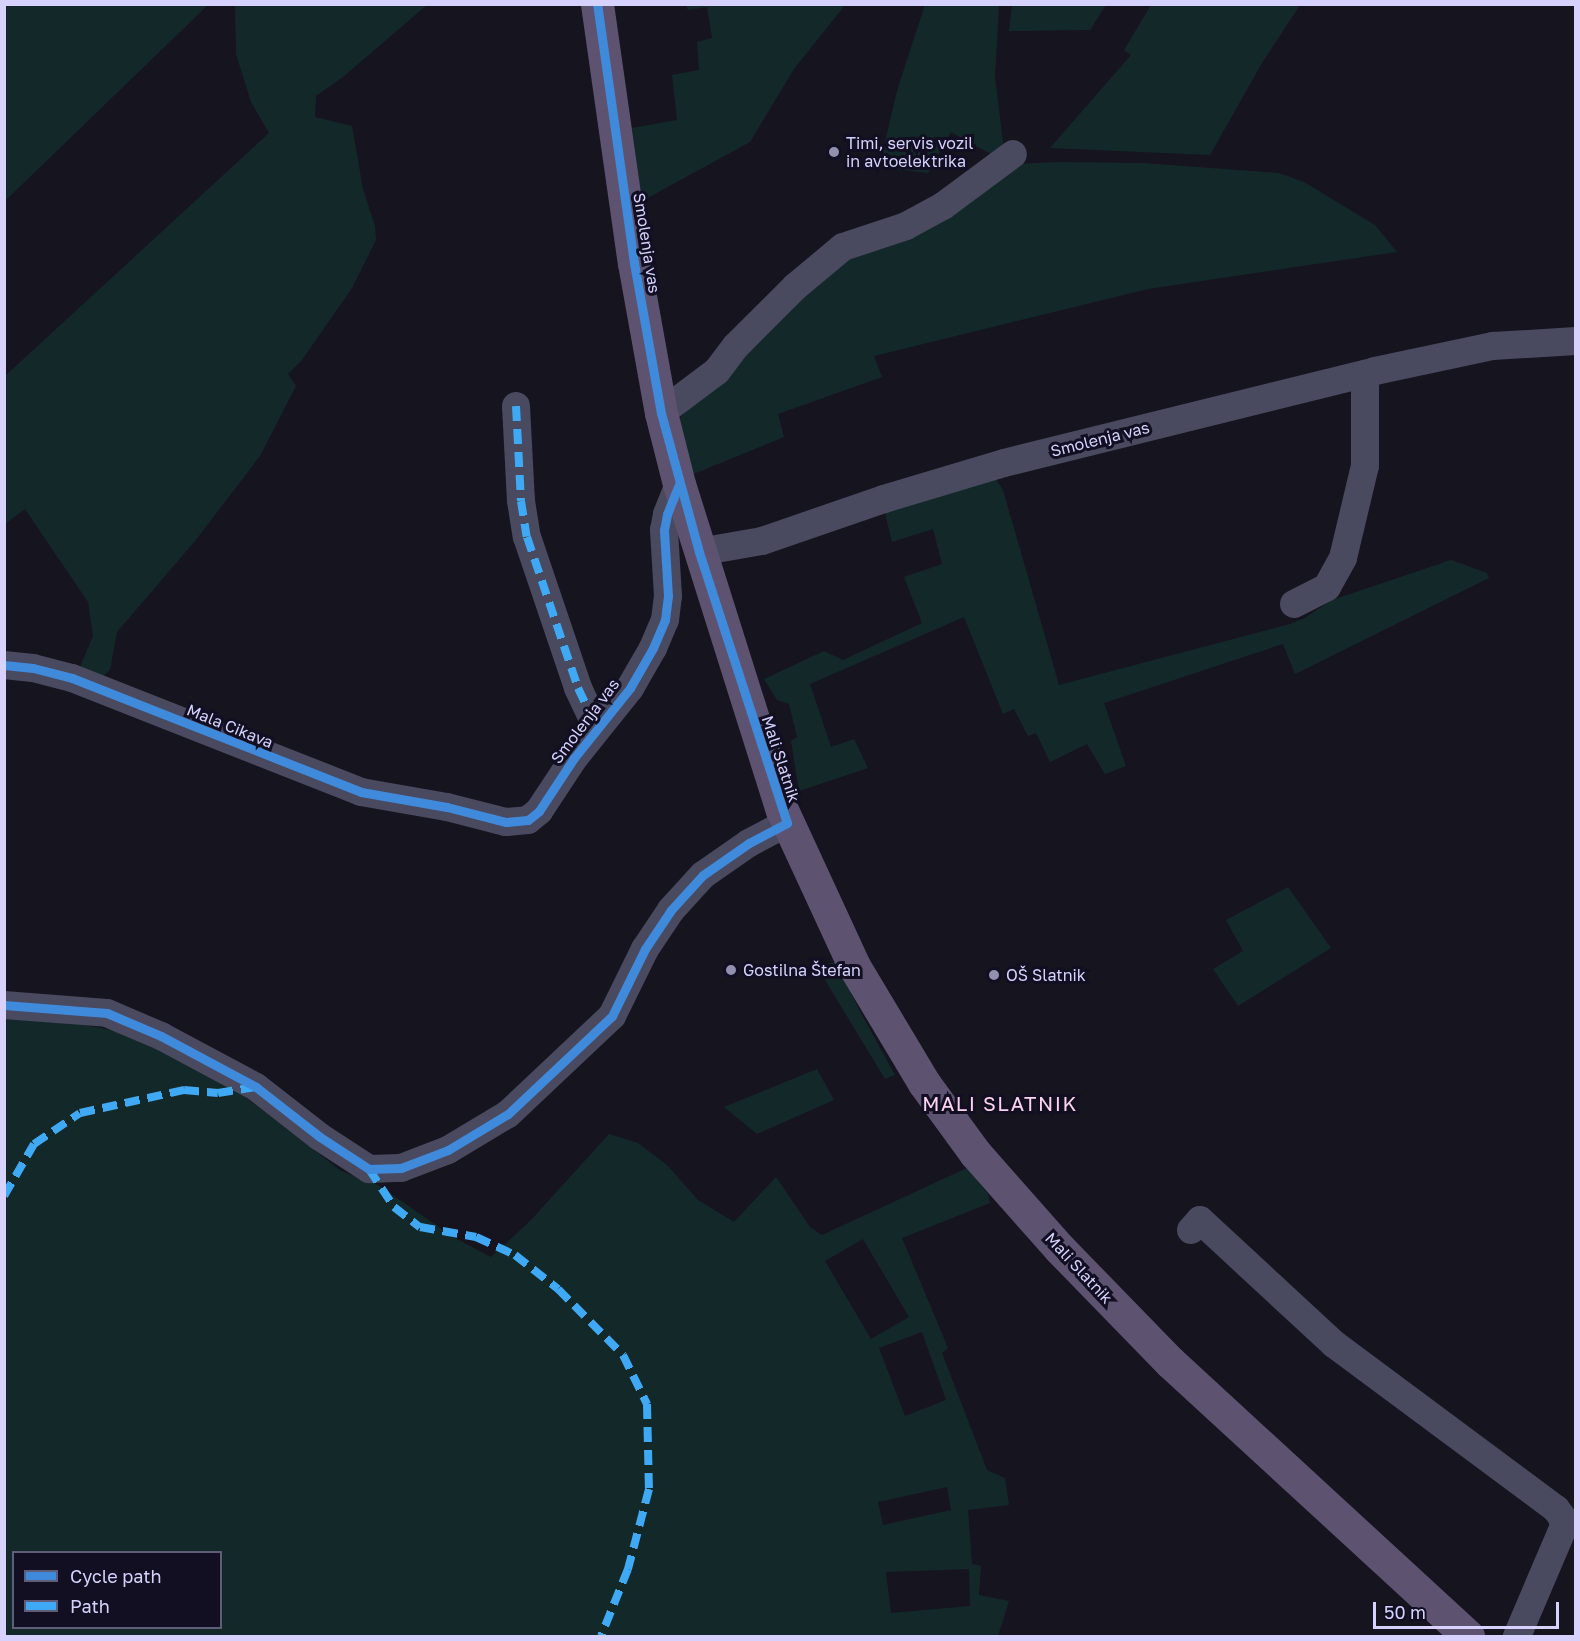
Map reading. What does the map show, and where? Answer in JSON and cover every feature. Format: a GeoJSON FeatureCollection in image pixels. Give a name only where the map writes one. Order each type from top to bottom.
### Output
{"type":"FeatureCollection","features":[{"type":"Feature","properties":{"kind":"main road","name":"Smolenja vas"},"geometry":{"type":"LineString","coordinates":[[597,4],[634,263],[661,413],[699,552]]}},
{"type":"Feature","properties":{"kind":"main road","name":"Mali Slatnik"},"geometry":{"type":"LineString","coordinates":[[699,552],[787,823],[854,966],[924,1083],[975,1153],[1060,1249],[1170,1362],[1468,1636]]}},
{"type":"Feature","properties":{"kind":"street"},"geometry":{"type":"LineString","coordinates":[[661,413],[717,371],[736,346],[795,287],[843,247],[906,226],[943,206],[1013,154]]}},
{"type":"Feature","properties":{"kind":"street","name":"Smolenja vas"},"geometry":{"type":"LineString","coordinates":[[699,552],[762,541],[884,499],[1004,463],[1365,374],[1493,346],[1575,341]]}},
{"type":"Feature","properties":{"kind":"street"},"geometry":{"type":"LineString","coordinates":[[1294,604],[1327,587],[1342,558],[1365,466],[1365,374]]}},
{"type":"Feature","properties":{"kind":"street"},"geometry":{"type":"LineString","coordinates":[[516,406],[521,501],[527,537],[578,688],[597,728]]}},
{"type":"Feature","properties":{"kind":"street","name":"Smolenja vas"},"geometry":{"type":"LineString","coordinates":[[447,807],[506,822],[528,820],[539,811],[597,728],[630,688],[653,648],[665,620],[668,596],[664,530],[667,514],[679,484]]}},
{"type":"Feature","properties":{"kind":"street","name":"Mala Cikava"},"geometry":{"type":"LineString","coordinates":[[4,665],[33,668],[72,678],[361,792],[447,807]]}},
{"type":"Feature","properties":{"kind":"street","name":"Mali Slatnik"},"geometry":{"type":"LineString","coordinates":[[4,1005],[107,1013],[161,1036],[256,1087],[320,1137],[369,1169],[401,1168],[448,1150],[508,1114],[612,1016],[645,949],[671,910],[703,875],[748,843],[787,823]]}},
{"type":"Feature","properties":{"kind":"street"},"geometry":{"type":"LineString","coordinates":[[1191,1230],[1200,1220],[1334,1344],[1556,1509],[1563,1517],[1564,1526],[1517,1636]]}},
{"type":"Feature","properties":{"kind":"green space"},"geometry":{"type":"Polygon","coordinates":[[[5,4],[208,4],[208,5],[5,201],[5,4]]]}},
{"type":"Feature","properties":{"kind":"green space"},"geometry":{"type":"Polygon","coordinates":[[[1012,4],[1106,5],[1090,30],[1009,31],[1012,4]]]}},
{"type":"Feature","properties":{"kind":"green space"},"geometry":{"type":"Polygon","coordinates":[[[232,5],[427,5],[343,77],[316,96],[315,117],[352,126],[363,189],[375,226],[376,240],[352,288],[302,360],[288,374],[296,386],[260,456],[195,541],[117,632],[110,670],[99,680],[77,674],[93,636],[88,602],[25,509],[5,524],[5,376],[269,133],[251,102],[236,54],[235,6],[232,5]]]}},
{"type":"Feature","properties":{"kind":"green space"},"geometry":{"type":"Polygon","coordinates":[[[686,5],[845,5],[794,69],[750,142],[642,201],[632,128],[677,120],[672,75],[699,70],[697,42],[712,38],[707,7],[688,10],[686,5]]]}},
{"type":"Feature","properties":{"kind":"green space"},"geometry":{"type":"Polygon","coordinates":[[[925,5],[999,5],[995,77],[1004,151],[998,158],[951,132],[928,173],[879,167],[898,87],[925,5]]]}},
{"type":"Feature","properties":{"kind":"green space"},"geometry":{"type":"Polygon","coordinates":[[[1151,5],[1300,5],[1262,63],[1210,155],[1050,148],[1131,55],[1124,50],[1151,5]]]}},
{"type":"Feature","properties":{"kind":"green space"},"geometry":{"type":"Polygon","coordinates":[[[1143,163],[1279,173],[1304,182],[1375,225],[1397,252],[1148,289],[874,356],[882,377],[778,414],[784,437],[691,475],[679,419],[698,397],[848,256],[1017,164],[1143,163]]]}},
{"type":"Feature","properties":{"kind":"green space"},"geometry":{"type":"Polygon","coordinates":[[[993,474],[1003,490],[1059,685],[1290,624],[1303,619],[1332,600],[1451,560],[1487,573],[1489,578],[1295,674],[1283,644],[1104,703],[1126,766],[1105,774],[1087,744],[1050,762],[1036,733],[1028,736],[1014,709],[1003,714],[964,617],[810,684],[831,747],[854,739],[868,768],[799,791],[791,741],[797,737],[789,704],[777,700],[764,679],[824,651],[843,660],[922,623],[904,577],[942,564],[933,529],[892,542],[885,513],[993,474]]]}},
{"type":"Feature","properties":{"kind":"green space"},"geometry":{"type":"Polygon","coordinates":[[[1288,887],[1331,948],[1238,1006],[1213,969],[1243,951],[1226,920],[1288,887]]]}},
{"type":"Feature","properties":{"kind":"green space"},"geometry":{"type":"Polygon","coordinates":[[[835,962],[895,1075],[885,1079],[817,967],[835,962]]]}},
{"type":"Feature","properties":{"kind":"green space"},"geometry":{"type":"Polygon","coordinates":[[[5,1015],[34,1015],[122,1032],[167,1051],[240,1093],[341,1171],[378,1185],[453,1237],[491,1257],[531,1220],[609,1134],[638,1143],[667,1165],[698,1200],[734,1222],[776,1177],[810,1227],[822,1235],[967,1168],[988,1194],[990,1203],[902,1238],[948,1348],[942,1353],[987,1470],[1005,1478],[1009,1505],[968,1510],[972,1564],[981,1566],[979,1595],[1009,1601],[998,1636],[5,1636],[5,1015]],[[863,1239],[825,1261],[871,1339],[909,1317],[863,1239]],[[922,1332],[879,1348],[905,1416],[946,1400],[922,1332]],[[947,1487],[878,1502],[883,1525],[951,1510],[947,1487]],[[969,1569],[886,1572],[891,1613],[970,1606],[969,1569]]]}},
{"type":"Feature","properties":{"kind":"green space"},"geometry":{"type":"Polygon","coordinates":[[[817,1069],[834,1100],[757,1134],[724,1107],[817,1069]]]}},
{"type":"Feature","properties":{"kind":"marked path"},"geometry":{"type":"LineString","coordinates":[[516,406],[521,501],[527,537],[578,688],[597,728]]}},
{"type":"Feature","properties":{"kind":"marked path"},"geometry":{"type":"LineString","coordinates":[[4,1196],[34,1144],[80,1113],[184,1090],[218,1093],[256,1087]]}},
{"type":"Feature","properties":{"kind":"marked path"},"geometry":{"type":"LineString","coordinates":[[369,1169],[394,1207],[420,1227],[476,1237],[515,1255],[558,1289],[623,1355],[647,1404],[649,1489],[628,1569],[601,1636]]}},
{"type":"Feature","properties":{"kind":"cycle path"},"geometry":{"type":"LineString","coordinates":[[4,1005],[107,1013],[161,1036],[256,1087],[320,1137],[369,1169],[401,1168],[448,1150],[508,1114],[612,1016],[645,949],[671,910],[703,875],[749,843],[787,823],[699,552],[661,413],[634,263],[597,4]]}},
{"type":"Feature","properties":{"kind":"cycle path"},"geometry":{"type":"LineString","coordinates":[[4,665],[33,668],[72,678],[361,792],[447,807],[506,822],[528,820],[539,811],[574,758],[630,688],[653,648],[665,620],[668,596],[664,530],[667,514],[679,484]]}},
{"type":"Feature","properties":{"kind":"place","name":"Timi, servis vozil in avtoelektrika"},"geometry":{"type":"Point","coordinates":[834,152]}},
{"type":"Feature","properties":{"kind":"place","name":"Gostilna Štefan"},"geometry":{"type":"Point","coordinates":[731,970]}},
{"type":"Feature","properties":{"kind":"place","name":"OŠ Slatnik"},"geometry":{"type":"Point","coordinates":[994,975]}},
{"type":"Feature","properties":{"kind":"district","name":"MALI SLATNIK"},"geometry":{"type":"Point","coordinates":[1000,1103]}}]}
